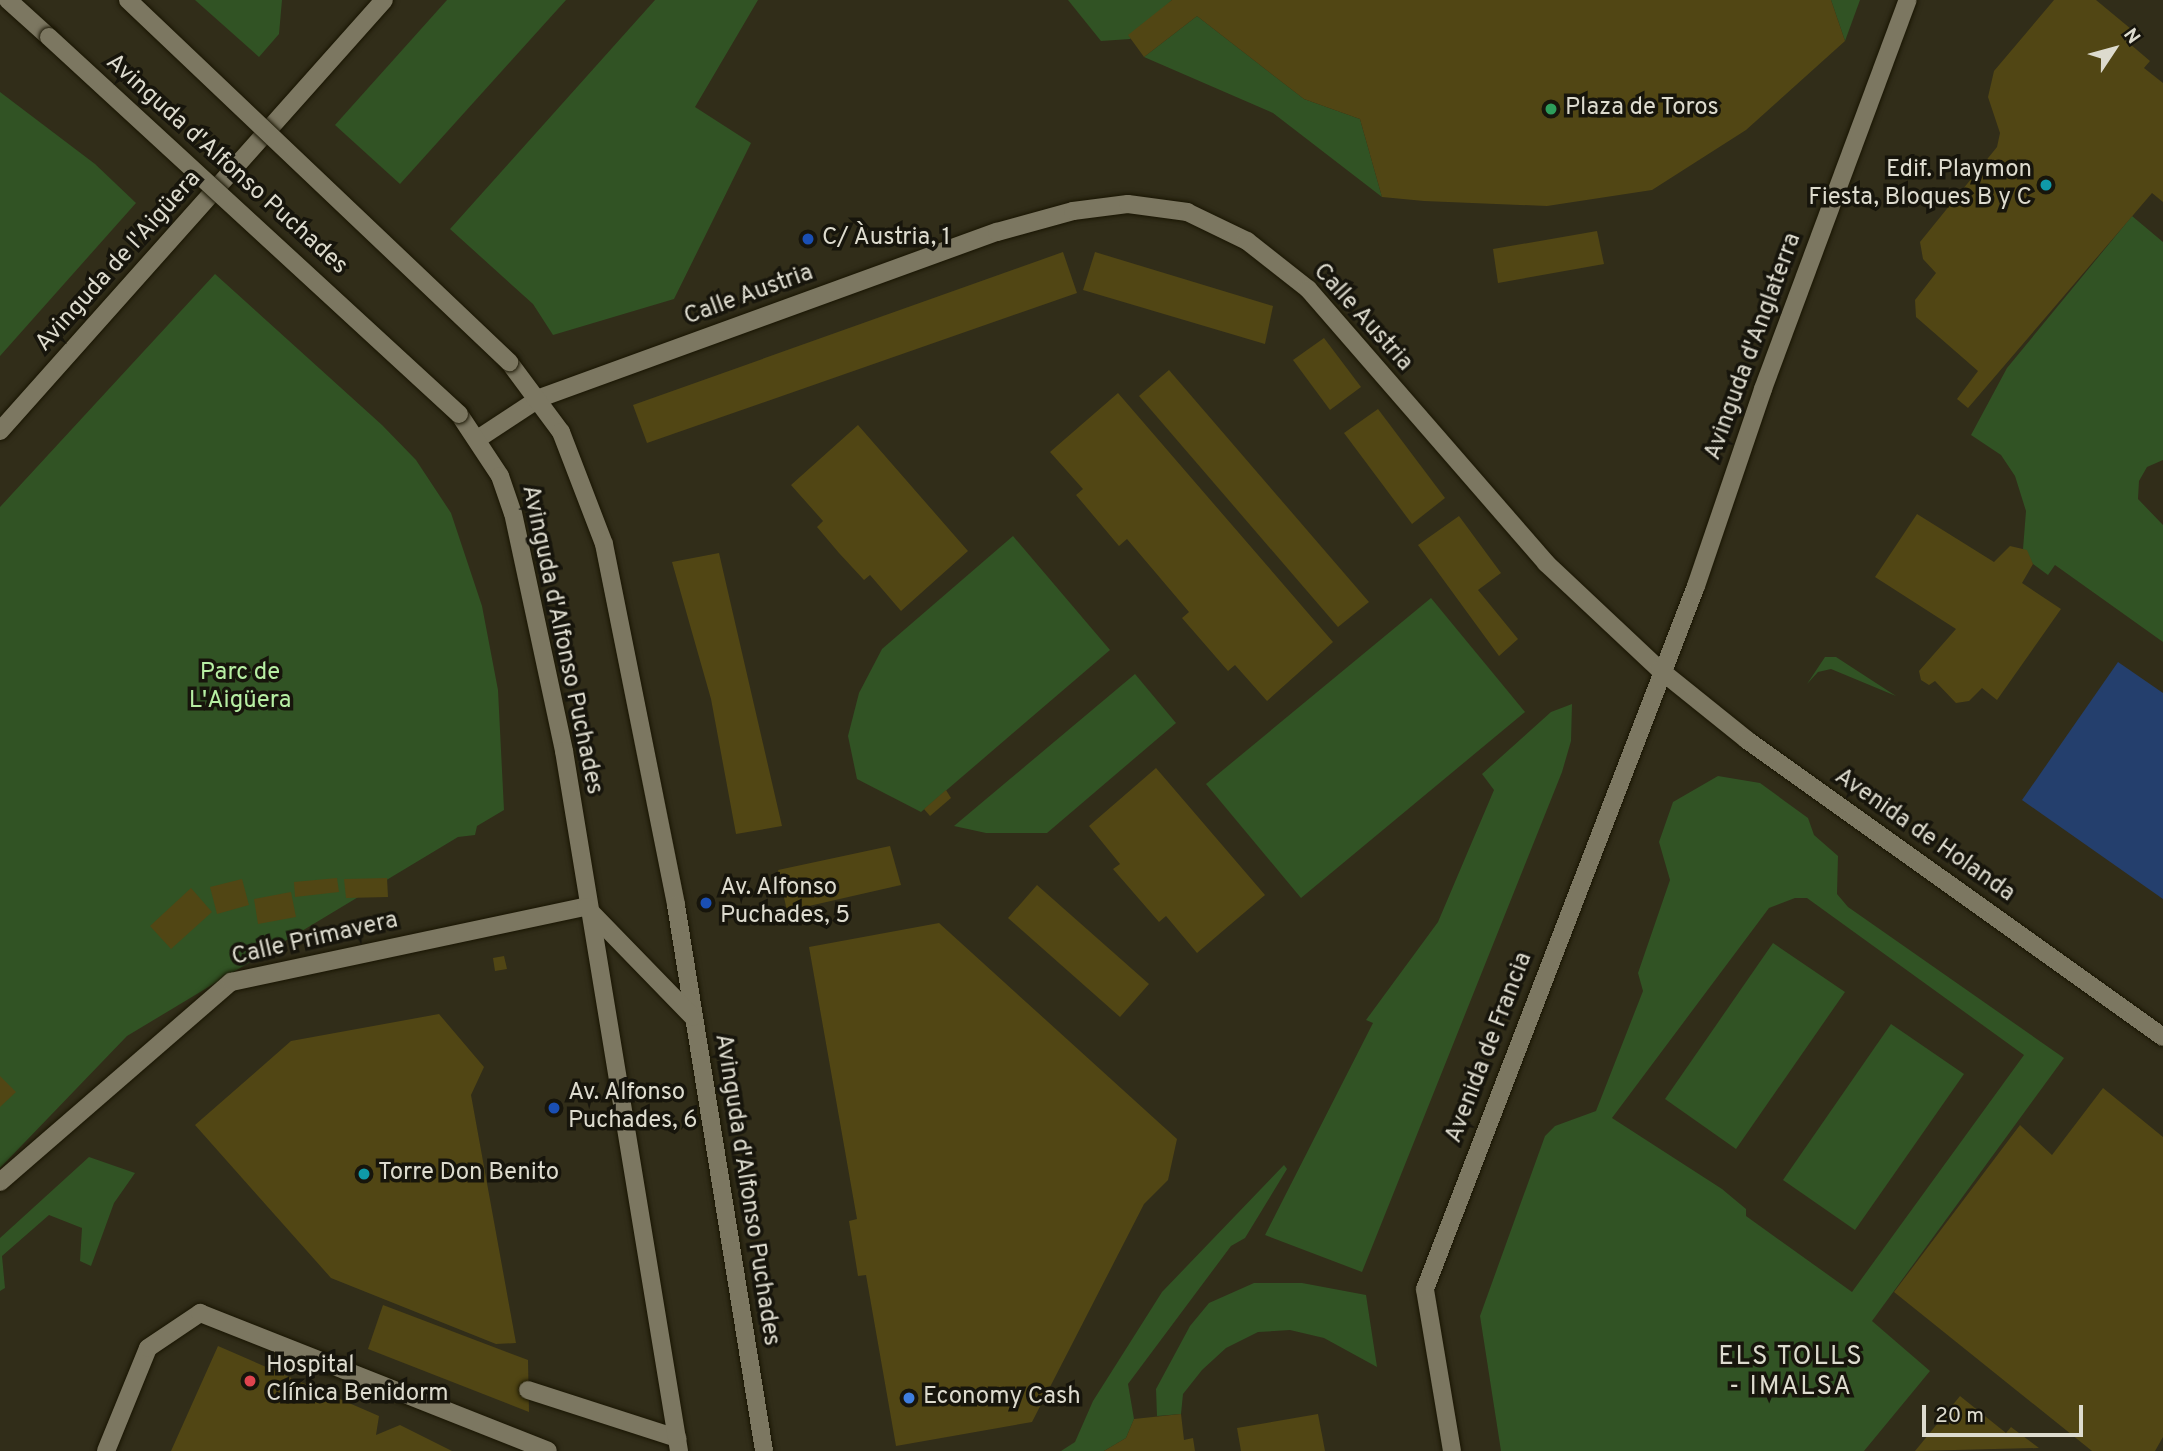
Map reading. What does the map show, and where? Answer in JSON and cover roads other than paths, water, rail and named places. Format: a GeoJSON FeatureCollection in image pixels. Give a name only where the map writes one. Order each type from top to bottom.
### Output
{"type":"FeatureCollection","features":[{"type":"Feature","properties":{"kind":"street","name":"Avinguda d'Alfonso Puchades"},"geometry":{"type":"LineString","coordinates":[[8,0],[459,414],[479,438],[513,513],[564,751],[585,907],[678,1444]]}},
{"type":"Feature","properties":{"kind":"street","name":"Avinguda d'Alfonso Puchades"},"geometry":{"type":"LineString","coordinates":[[128,0],[509,362],[540,398],[576,467],[604,544],[664,840],[764,1451]]}},
{"type":"Feature","properties":{"kind":"street","name":"Avinguda de l'Aigüera"},"geometry":{"type":"LineString","coordinates":[[0,431],[384,0]]}},
{"type":"Feature","properties":{"kind":"street","name":"Avinguda d'Anglaterra"},"geometry":{"type":"LineString","coordinates":[[1661,670],[1696,586],[1763,389],[1908,0]]}},
{"type":"Feature","properties":{"kind":"street","name":"Calle Austria"},"geometry":{"type":"LineString","coordinates":[[479,438],[540,398],[997,232],[1073,211],[1128,204],[1188,212],[1247,241],[1308,289],[1546,563],[1661,670]]}},
{"type":"Feature","properties":{"kind":"street","name":"Avenida de Holanda"},"geometry":{"type":"LineString","coordinates":[[1661,670],[1747,740],[2163,1037]]}},
{"type":"Feature","properties":{"kind":"street","name":"Avenida de Francia"},"geometry":{"type":"LineString","coordinates":[[1452,1451],[1425,1289],[1661,670]]}},
{"type":"Feature","properties":{"kind":"street"},"geometry":{"type":"LineString","coordinates":[[585,907],[693,1017]]}},
{"type":"Feature","properties":{"kind":"street","name":"Calle Primavera"},"geometry":{"type":"LineString","coordinates":[[0,1182],[231,982],[585,907]]}},
{"type":"Feature","properties":{"kind":"street"},"geometry":{"type":"LineString","coordinates":[[106,1451],[148,1348],[201,1313],[548,1451]]}},
{"type":"Feature","properties":{"kind":"street"},"geometry":{"type":"LineString","coordinates":[[528,1390],[678,1444]]}},
{"type":"Feature","properties":{"kind":"water"},"geometry":{"type":"Polygon","coordinates":[[[2118,662],[2163,693],[2163,899],[2022,800],[2118,662]]]}},
{"type":"Feature","properties":{"kind":"place","name":"Plaza de Toros"},"geometry":{"type":"Point","coordinates":[1551,109]}},
{"type":"Feature","properties":{"kind":"place","name":"Edif. Playmon Fiesta, Bloques B y C"},"geometry":{"type":"Point","coordinates":[2046,185]}},
{"type":"Feature","properties":{"kind":"place","name":"C/ Àustria, 1"},"geometry":{"type":"Point","coordinates":[808,239]}},
{"type":"Feature","properties":{"kind":"place","name":"Av. Alfonso Puchades, 5"},"geometry":{"type":"Point","coordinates":[706,903]}},
{"type":"Feature","properties":{"kind":"place","name":"Av. Alfonso Puchades, 6"},"geometry":{"type":"Point","coordinates":[554,1108]}},
{"type":"Feature","properties":{"kind":"place","name":"Torre Don Benito"},"geometry":{"type":"Point","coordinates":[364,1174]}},
{"type":"Feature","properties":{"kind":"place","name":"Hospital Clínica Benidorm"},"geometry":{"type":"Point","coordinates":[250,1381]}},
{"type":"Feature","properties":{"kind":"place","name":"Economy Cash"},"geometry":{"type":"Point","coordinates":[909,1398]}},
{"type":"Feature","properties":{"kind":"district","name":"ELS TOLLS - IMALSA"},"geometry":{"type":"Point","coordinates":[1791,1373]}},
{"type":"Feature","properties":{"kind":"park label","name":"Parc de L'Aigüera"},"geometry":{"type":"Point","coordinates":[240,688]}}]}
